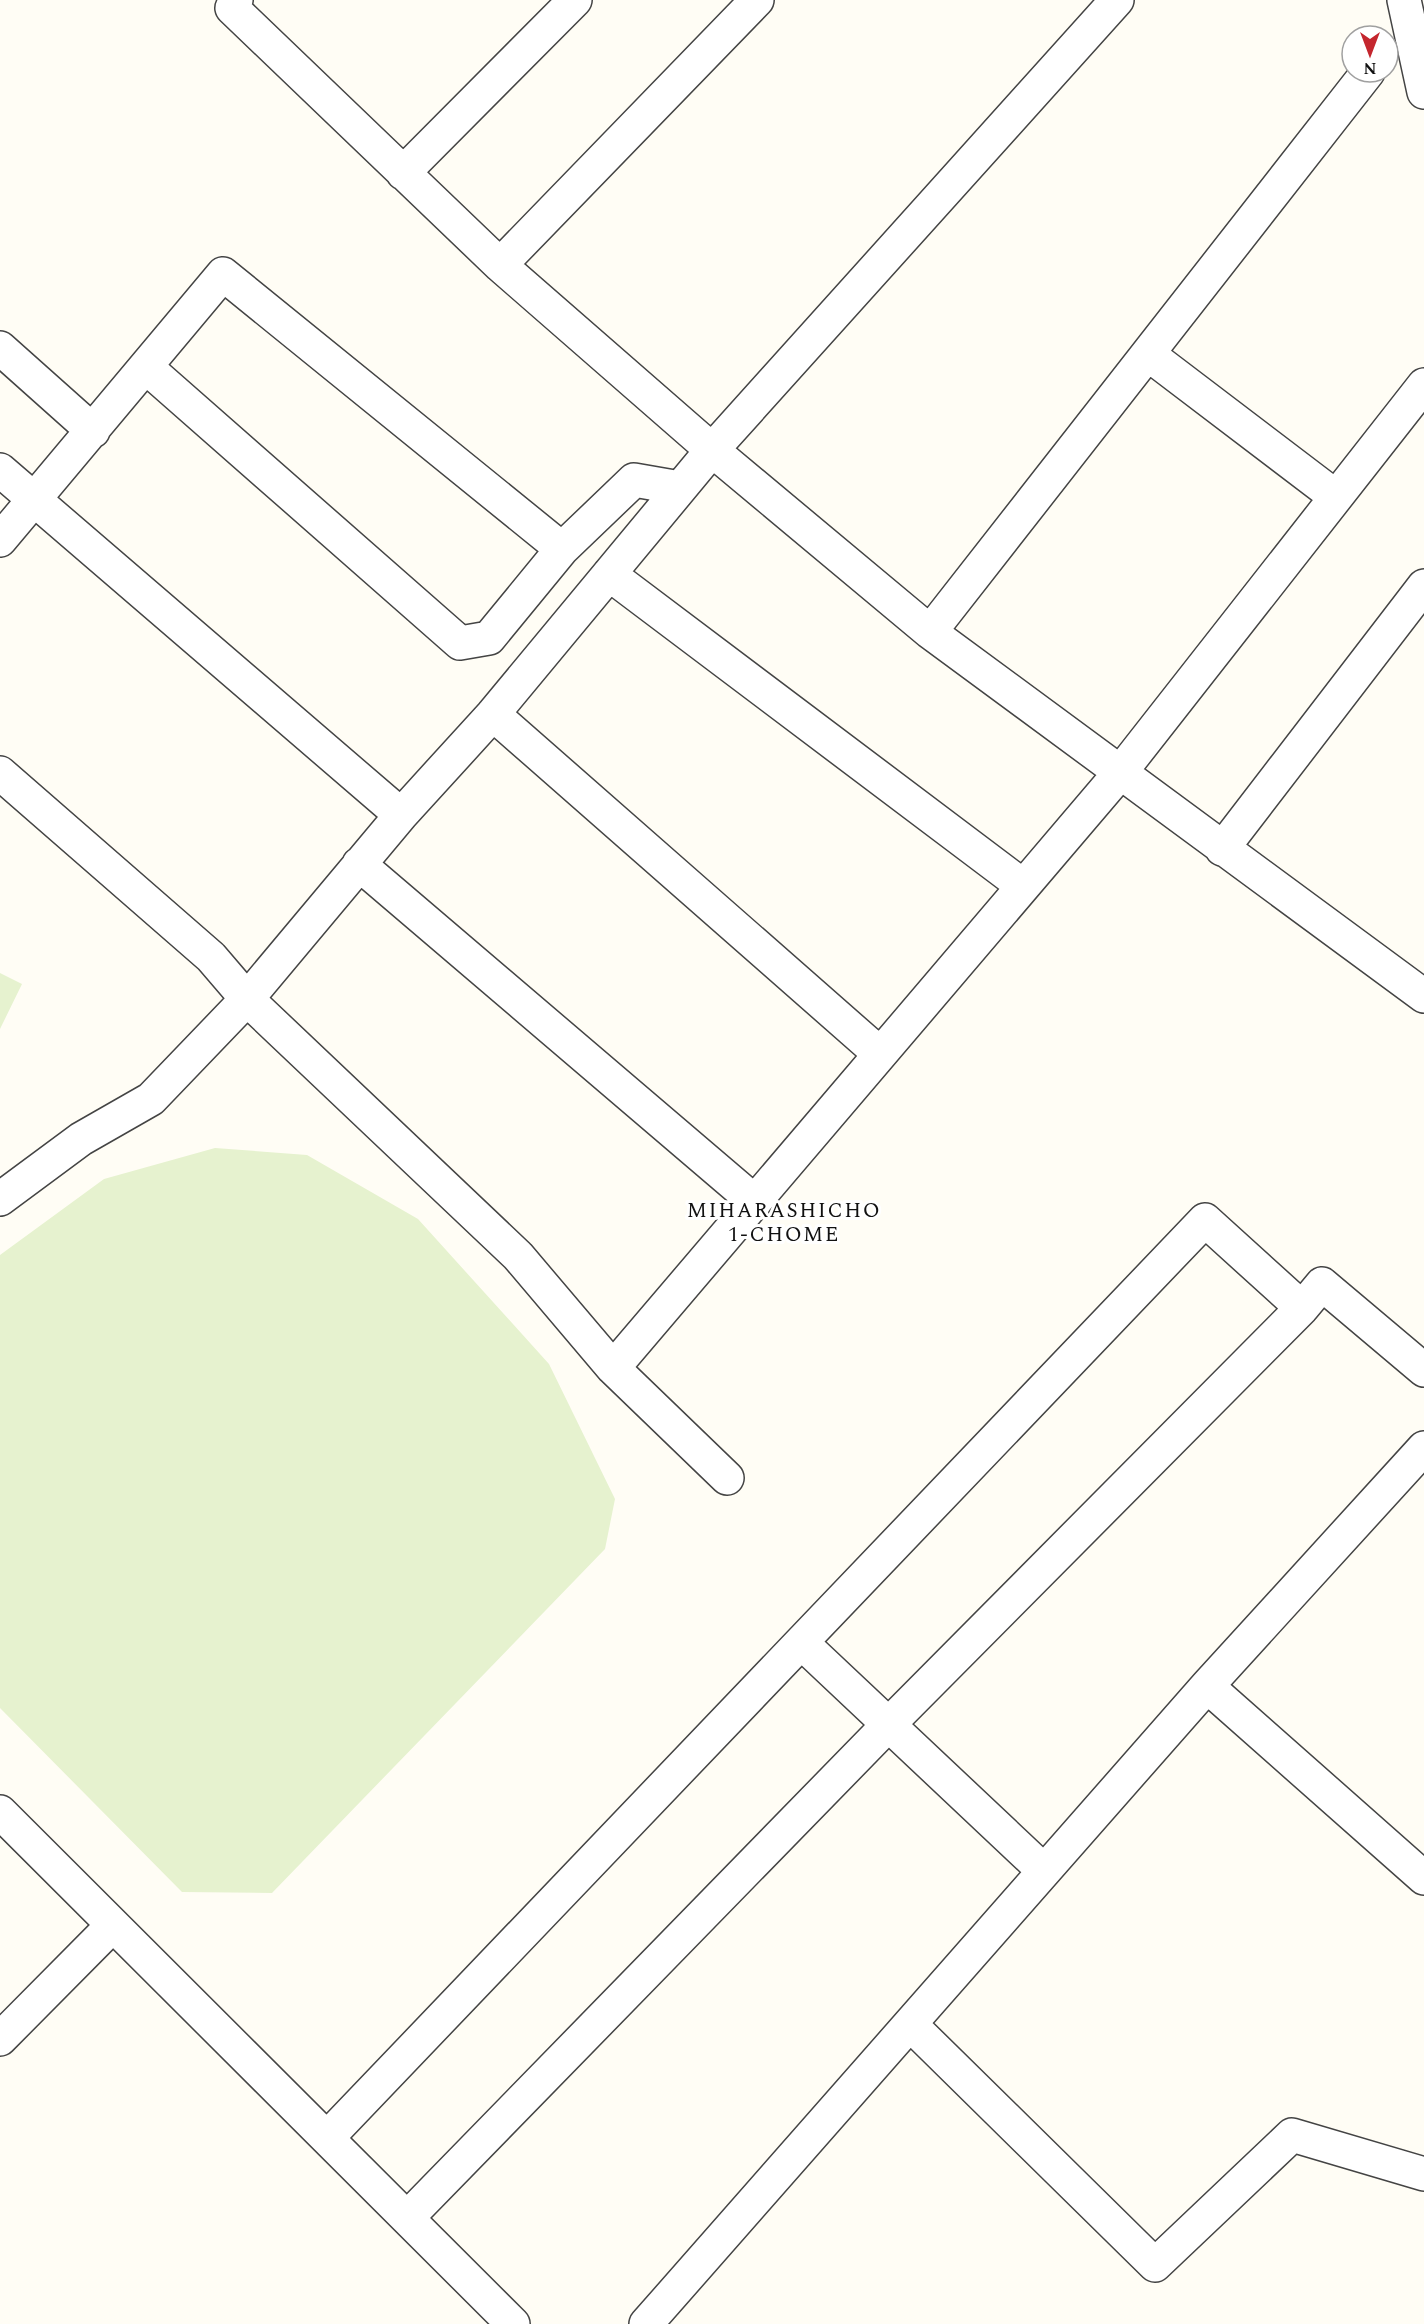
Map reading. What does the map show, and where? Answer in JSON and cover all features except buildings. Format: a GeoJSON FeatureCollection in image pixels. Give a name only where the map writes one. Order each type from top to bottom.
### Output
{"type":"FeatureCollection","features":[{"type":"Feature","properties":{"kind":"street"},"geometry":{"type":"LineString","coordinates":[[237,0],[232,8],[500,265],[712,450],[930,632],[1119,774],[1424,996]]}},
{"type":"Feature","properties":{"kind":"street"},"geometry":{"type":"LineString","coordinates":[[403,173],[575,0]]}},
{"type":"Feature","properties":{"kind":"street"},"geometry":{"type":"LineString","coordinates":[[500,265],[757,0]]}},
{"type":"Feature","properties":{"kind":"street"},"geometry":{"type":"LineString","coordinates":[[0,1199],[81,1139],[151,1099],[247,999],[401,815],[493,714],[712,450],[1117,0]]}},
{"type":"Feature","properties":{"kind":"street"},"geometry":{"type":"LineString","coordinates":[[1404,0],[1402,54],[1424,92]]}},
{"type":"Feature","properties":{"kind":"street"},"geometry":{"type":"LineString","coordinates":[[930,632],[1359,84]]}},
{"type":"Feature","properties":{"kind":"street"},"geometry":{"type":"LineString","coordinates":[[0,540],[223,274],[562,549]]}},
{"type":"Feature","properties":{"kind":"street"},"geometry":{"type":"LineString","coordinates":[[0,348],[93,431]]}},
{"type":"Feature","properties":{"kind":"street"},"geometry":{"type":"LineString","coordinates":[[1148,354],[1336,497]]}},
{"type":"Feature","properties":{"kind":"street"},"geometry":{"type":"LineString","coordinates":[[146,367],[460,643],[489,639],[562,549],[634,480],[680,488]]}},
{"type":"Feature","properties":{"kind":"street"},"geometry":{"type":"LineString","coordinates":[[613,1368],[1119,774],[1424,385]]}},
{"type":"Feature","properties":{"kind":"street"},"geometry":{"type":"LineString","coordinates":[[0,470],[401,815]]}},
{"type":"Feature","properties":{"kind":"street"},"geometry":{"type":"LineString","coordinates":[[609,574],[1023,886]]}},
{"type":"Feature","properties":{"kind":"street"},"geometry":{"type":"LineString","coordinates":[[1222,849],[1424,586]]}},
{"type":"Feature","properties":{"kind":"street"},"geometry":{"type":"LineString","coordinates":[[493,714],[880,1054]]}},
{"type":"Feature","properties":{"kind":"street"},"geometry":{"type":"LineString","coordinates":[[0,773],[211,957],[247,999],[518,1256],[613,1368],[727,1478]]}},
{"type":"Feature","properties":{"kind":"street"},"geometry":{"type":"LineString","coordinates":[[359,864],[755,1202]]}},
{"type":"Feature","properties":{"kind":"street"},"geometry":{"type":"LineString","coordinates":[[327,2138],[1205,1220],[1302,1308]]}},
{"type":"Feature","properties":{"kind":"street"},"geometry":{"type":"LineString","coordinates":[[407,2218],[888,1725],[1302,1308],[1322,1284],[1424,1370]]}},
{"type":"Feature","properties":{"kind":"street"},"geometry":{"type":"LineString","coordinates":[[646,2324],[1207,1686],[1424,1448]]}},
{"type":"Feature","properties":{"kind":"street"},"geometry":{"type":"LineString","coordinates":[[802,1643],[1044,1871]]}},
{"type":"Feature","properties":{"kind":"street"},"geometry":{"type":"LineString","coordinates":[[1207,1686],[1424,1878]]}},
{"type":"Feature","properties":{"kind":"street"},"geometry":{"type":"LineString","coordinates":[[0,1812],[513,2324]]}},
{"type":"Feature","properties":{"kind":"street"},"geometry":{"type":"LineString","coordinates":[[0,2038],[113,1925]]}},
{"type":"Feature","properties":{"kind":"street"},"geometry":{"type":"LineString","coordinates":[[910,2024],[1155,2265],[1292,2134],[1424,2174]]}},
{"type":"Feature","properties":{"kind":"green space"},"geometry":{"type":"Polygon","coordinates":[[[0,973],[22,984],[0,1029],[0,973]]]}},
{"type":"Feature","properties":{"kind":"green space"},"geometry":{"type":"Polygon","coordinates":[[[215,1148],[307,1155],[418,1219],[549,1364],[615,1499],[605,1549],[272,1893],[182,1892],[0,1708],[0,1255],[104,1179],[215,1148]]]}},
{"type":"Feature","properties":{"kind":"district","name":"MIHARASHICHO 1-CHOME"},"geometry":{"type":"Point","coordinates":[784,1222]}}]}
